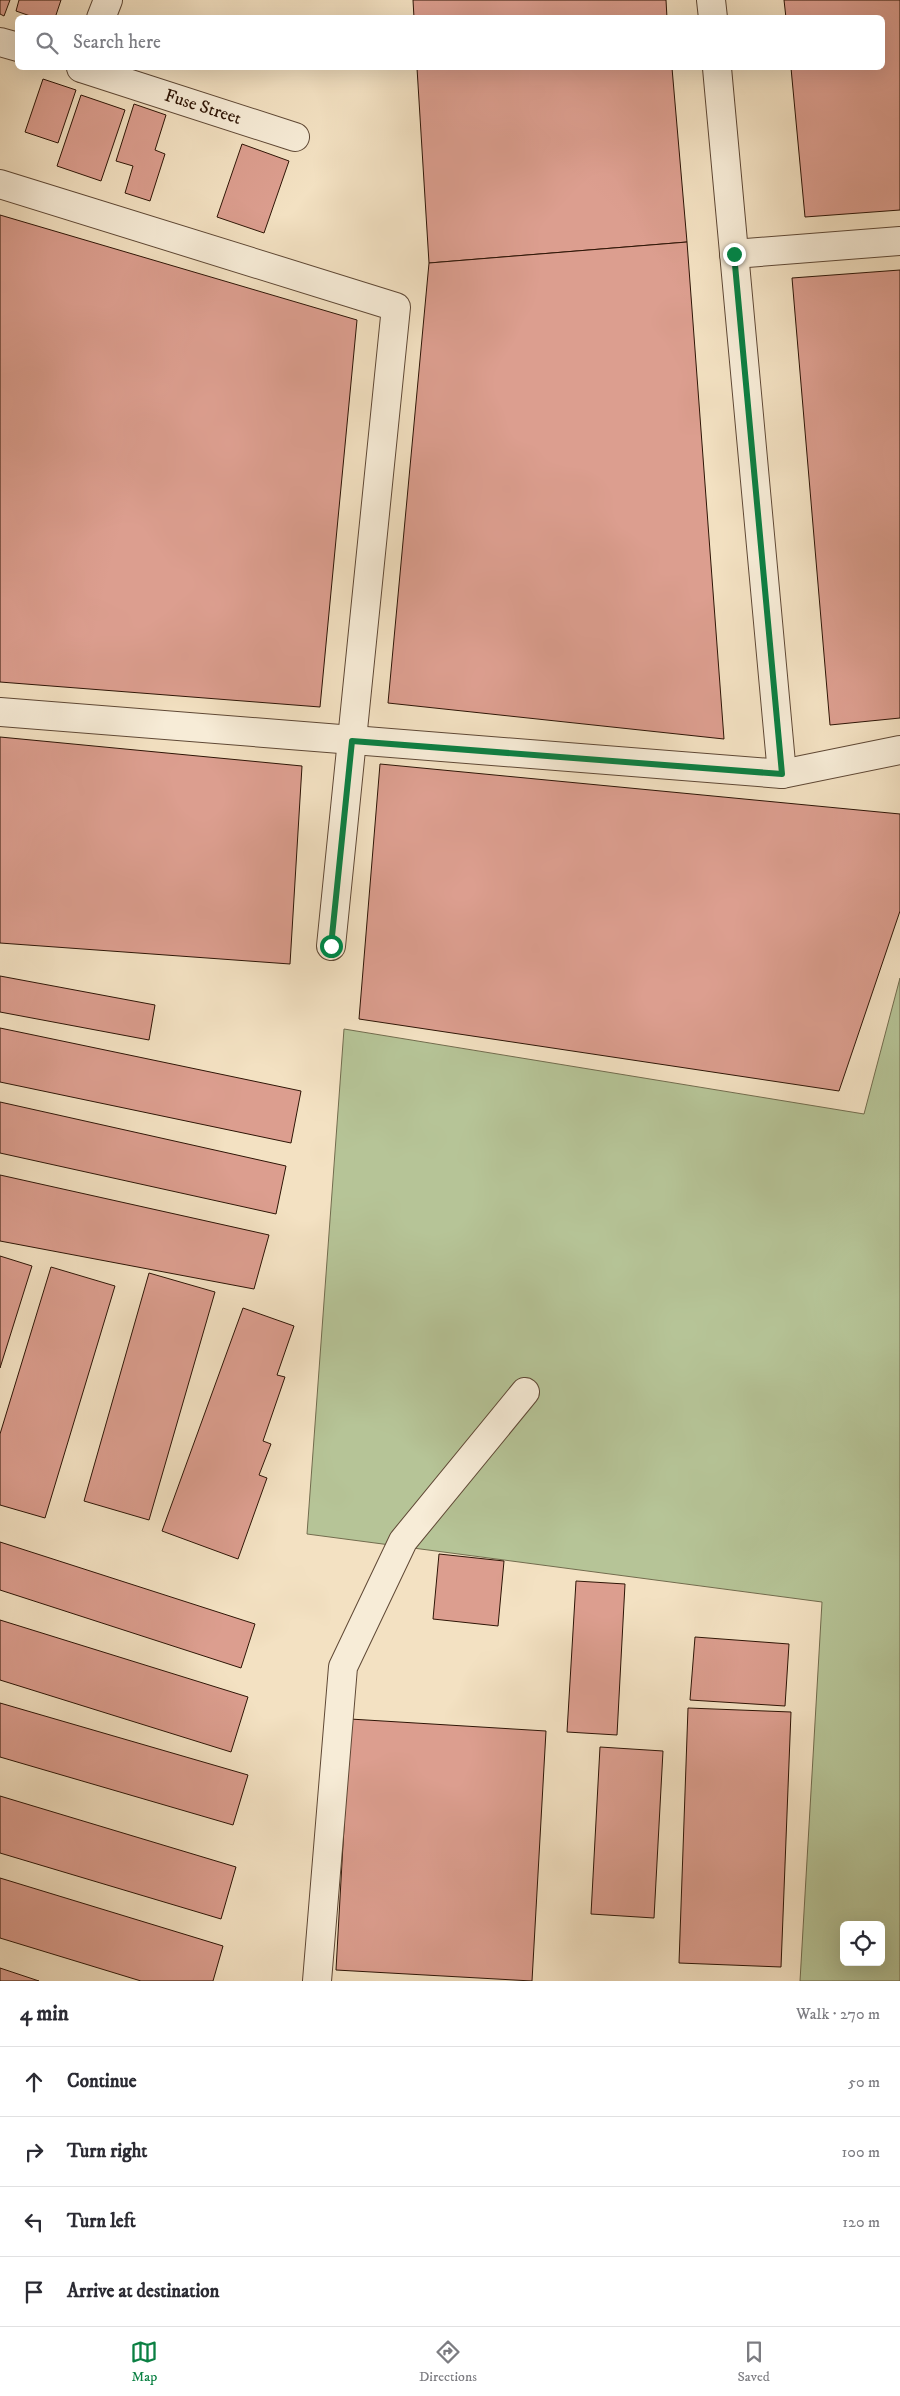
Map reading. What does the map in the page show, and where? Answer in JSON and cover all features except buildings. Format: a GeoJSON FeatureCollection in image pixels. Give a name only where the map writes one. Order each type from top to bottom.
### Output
{"type":"FeatureCollection","features":[{"type":"Feature","properties":{"kind":"street"},"geometry":{"type":"LineString","coordinates":[[102,15],[108,0]]}},
{"type":"Feature","properties":{"kind":"street"},"geometry":{"type":"LineString","coordinates":[[711,0],[713,15]]}},
{"type":"Feature","properties":{"kind":"street"},"geometry":{"type":"LineString","coordinates":[[0,42],[15,46]]}},
{"type":"Feature","properties":{"kind":"street","name":"Fuse Street"},"geometry":{"type":"LineString","coordinates":[[86,70],[295,137]]}},
{"type":"Feature","properties":{"kind":"street"},"geometry":{"type":"LineString","coordinates":[[717,70],[782,774]]}},
{"type":"Feature","properties":{"kind":"street"},"geometry":{"type":"LineString","coordinates":[[0,184],[396,307],[331,946]]}},
{"type":"Feature","properties":{"kind":"street"},"geometry":{"type":"LineString","coordinates":[[734,254],[900,241]]}},
{"type":"Feature","properties":{"kind":"street"},"geometry":{"type":"LineString","coordinates":[[0,712],[782,774],[900,750]]}},
{"type":"Feature","properties":{"kind":"street"},"geometry":{"type":"LineString","coordinates":[[317,1981],[343,1667],[403,1541],[525,1392]]}},
{"type":"Feature","properties":{"kind":"green space"},"geometry":{"type":"Polygon","coordinates":[[[900,978],[900,1981],[800,1981],[822,1602],[307,1534],[344,1029],[864,1114],[900,978]]]}},
{"type":"Feature","properties":{"kind":"route"},"geometry":{"type":"LineString","coordinates":[[331,946],[352,741],[782,774],[734,254]]}}]}
